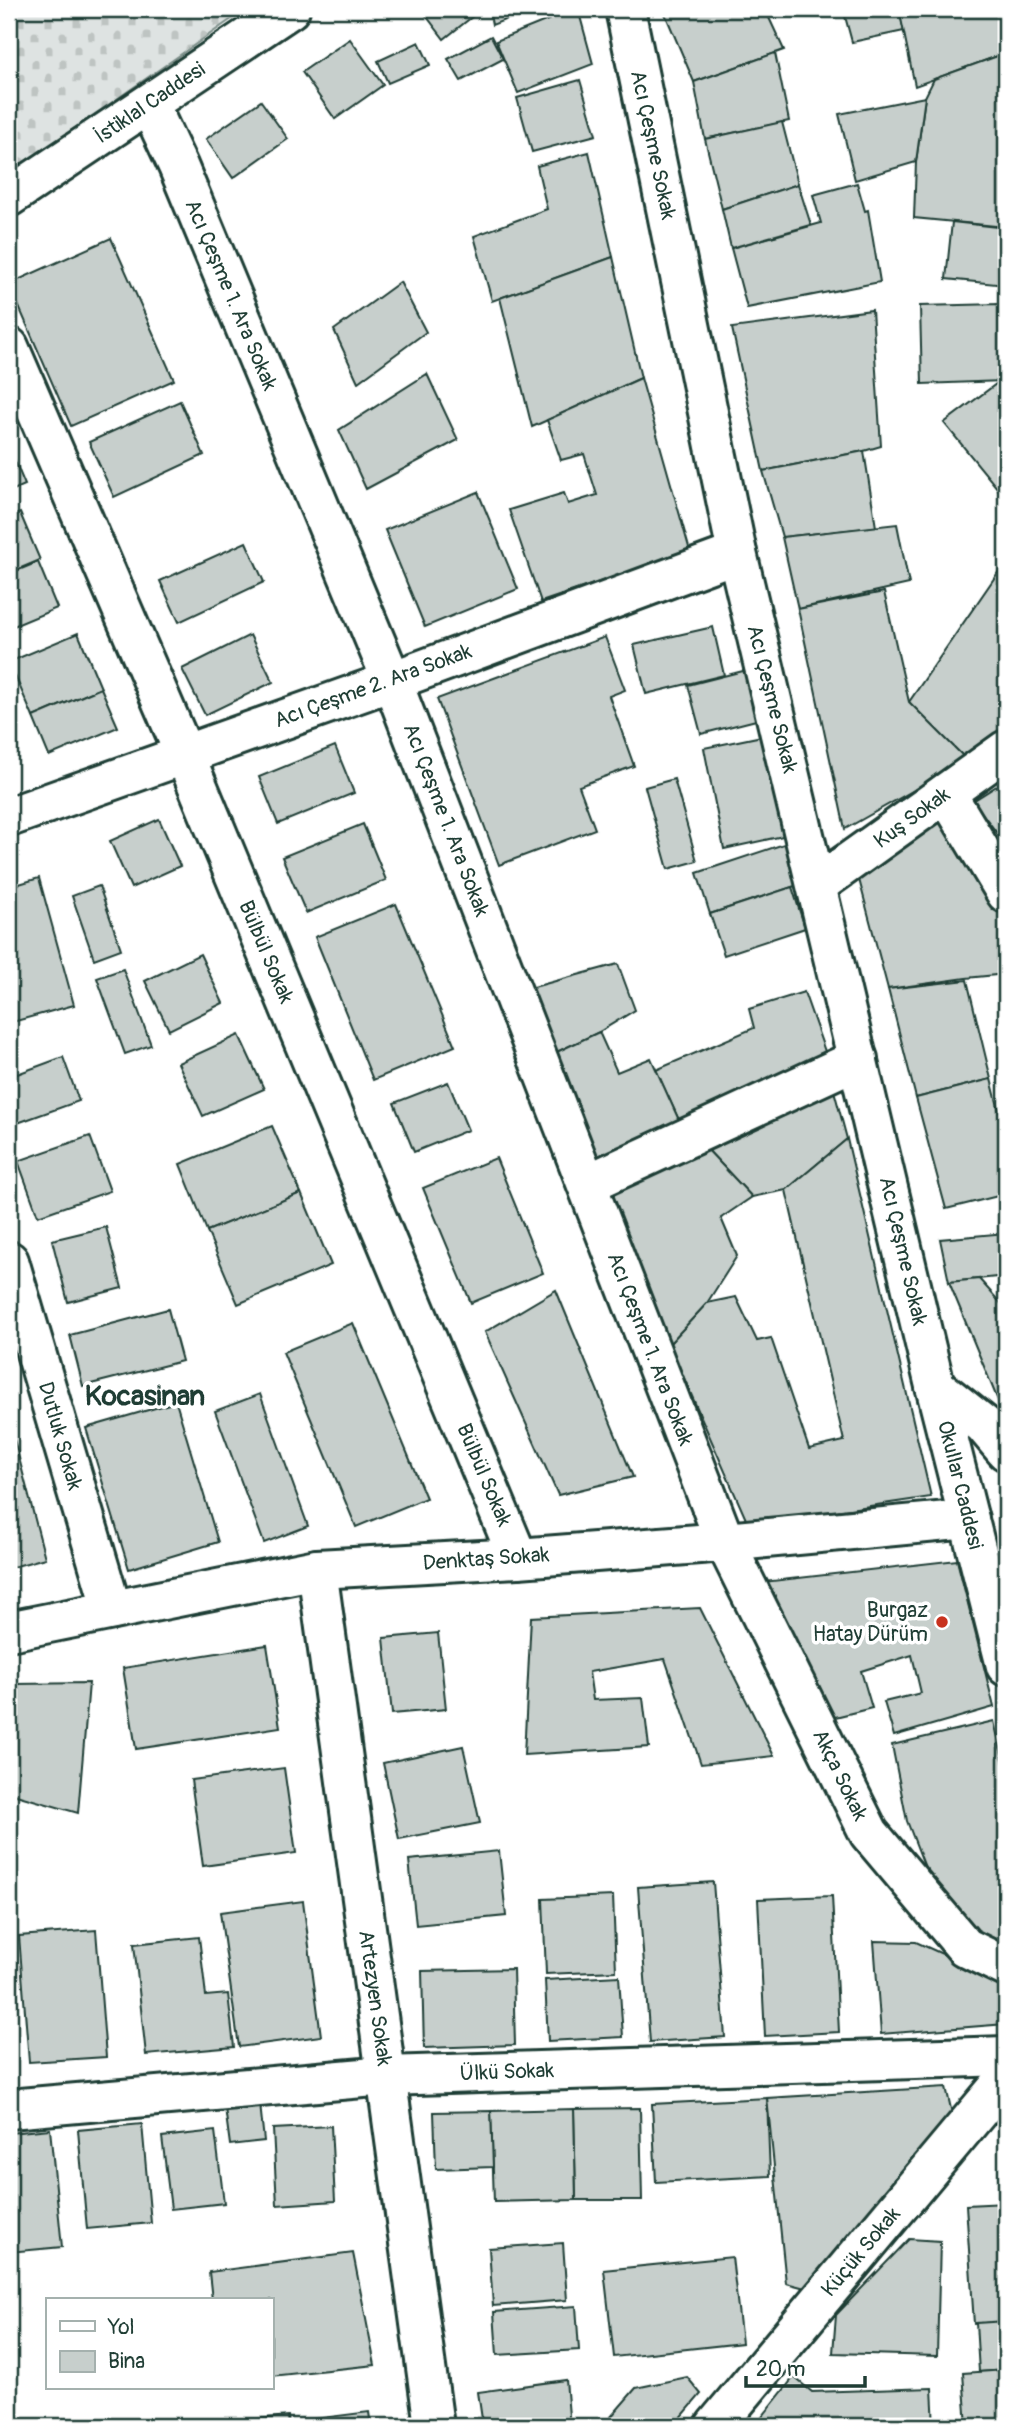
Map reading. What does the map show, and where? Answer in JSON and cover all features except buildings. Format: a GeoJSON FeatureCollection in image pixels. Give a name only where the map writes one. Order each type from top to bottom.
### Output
{"type":"FeatureCollection","features":[{"type":"Feature","properties":{"kind":"street","name":"İstiklal Caddesi"},"geometry":{"type":"LineString","coordinates":[[9,197],[290,9]]}},
{"type":"Feature","properties":{"kind":"street","name":"Acı Çeşme Sokak"},"geometry":{"type":"LineString","coordinates":[[625,9],[737,553],[935,1386]]}},
{"type":"Feature","properties":{"kind":"street","name":"Acı Çeşme 1. Ara Sokak"},"geometry":{"type":"LineString","coordinates":[[149,104],[178,166],[392,681],[725,1542]]}},
{"type":"Feature","properties":{"kind":"street","name":"Bülbül Sokak"},"geometry":{"type":"LineString","coordinates":[[9,347],[184,753],[518,1558]]}},
{"type":"Feature","properties":{"kind":"street","name":"Acı Çeşme 2. Ara Sokak"},"geometry":{"type":"LineString","coordinates":[[9,817],[392,681],[737,553]]}},
{"type":"Feature","properties":{"kind":"street","name":"Kuş Sokak"},"geometry":{"type":"LineString","coordinates":[[817,885],[1006,750]]}},
{"type":"Feature","properties":{"kind":"street"},"geometry":{"type":"LineString","coordinates":[[946,793],[1006,893]]}},
{"type":"Feature","properties":{"kind":"street"},"geometry":{"type":"LineString","coordinates":[[587,1184],[858,1059]]}},
{"type":"Feature","properties":{"kind":"street","name":"Dutluk Sokak"},"geometry":{"type":"LineString","coordinates":[[9,1261],[112,1610]]}},
{"type":"Feature","properties":{"kind":"street"},"geometry":{"type":"LineString","coordinates":[[935,1386],[984,1425],[1006,1451]]}},
{"type":"Feature","properties":{"kind":"street","name":"Okullar Caddesi"},"geometry":{"type":"LineString","coordinates":[[935,1386],[1006,1666]]}},
{"type":"Feature","properties":{"kind":"street","name":"Denktaş Sokak"},"geometry":{"type":"LineString","coordinates":[[9,1631],[317,1569],[518,1558],[969,1519]]}},
{"type":"Feature","properties":{"kind":"street","name":"Akça Sokak"},"geometry":{"type":"LineString","coordinates":[[725,1542],[869,1833],[965,1947],[1006,1967]]}},
{"type":"Feature","properties":{"kind":"street","name":"Artezyen Sokak"},"geometry":{"type":"LineString","coordinates":[[317,1569],[434,2426]]}},
{"type":"Feature","properties":{"kind":"street","name":"Ülkü Sokak"},"geometry":{"type":"LineString","coordinates":[[9,2109],[386,2076],[1006,2056]]}},
{"type":"Feature","properties":{"kind":"street","name":"Küçük Sokak"},"geometry":{"type":"LineString","coordinates":[[715,2426],[1006,2078]]}},
{"type":"Feature","properties":{"kind":"green space"},"geometry":{"type":"Polygon","coordinates":[[[9,9],[246,9],[9,174],[9,9]]]}},
{"type":"Feature","properties":{"kind":"place","name":"Burgaz Hatay Dürüm"},"geometry":{"type":"Point","coordinates":[942,1622]}},
{"type":"Feature","properties":{"kind":"district","name":"Kocasinan"},"geometry":{"type":"Point","coordinates":[145,1396]}}]}
